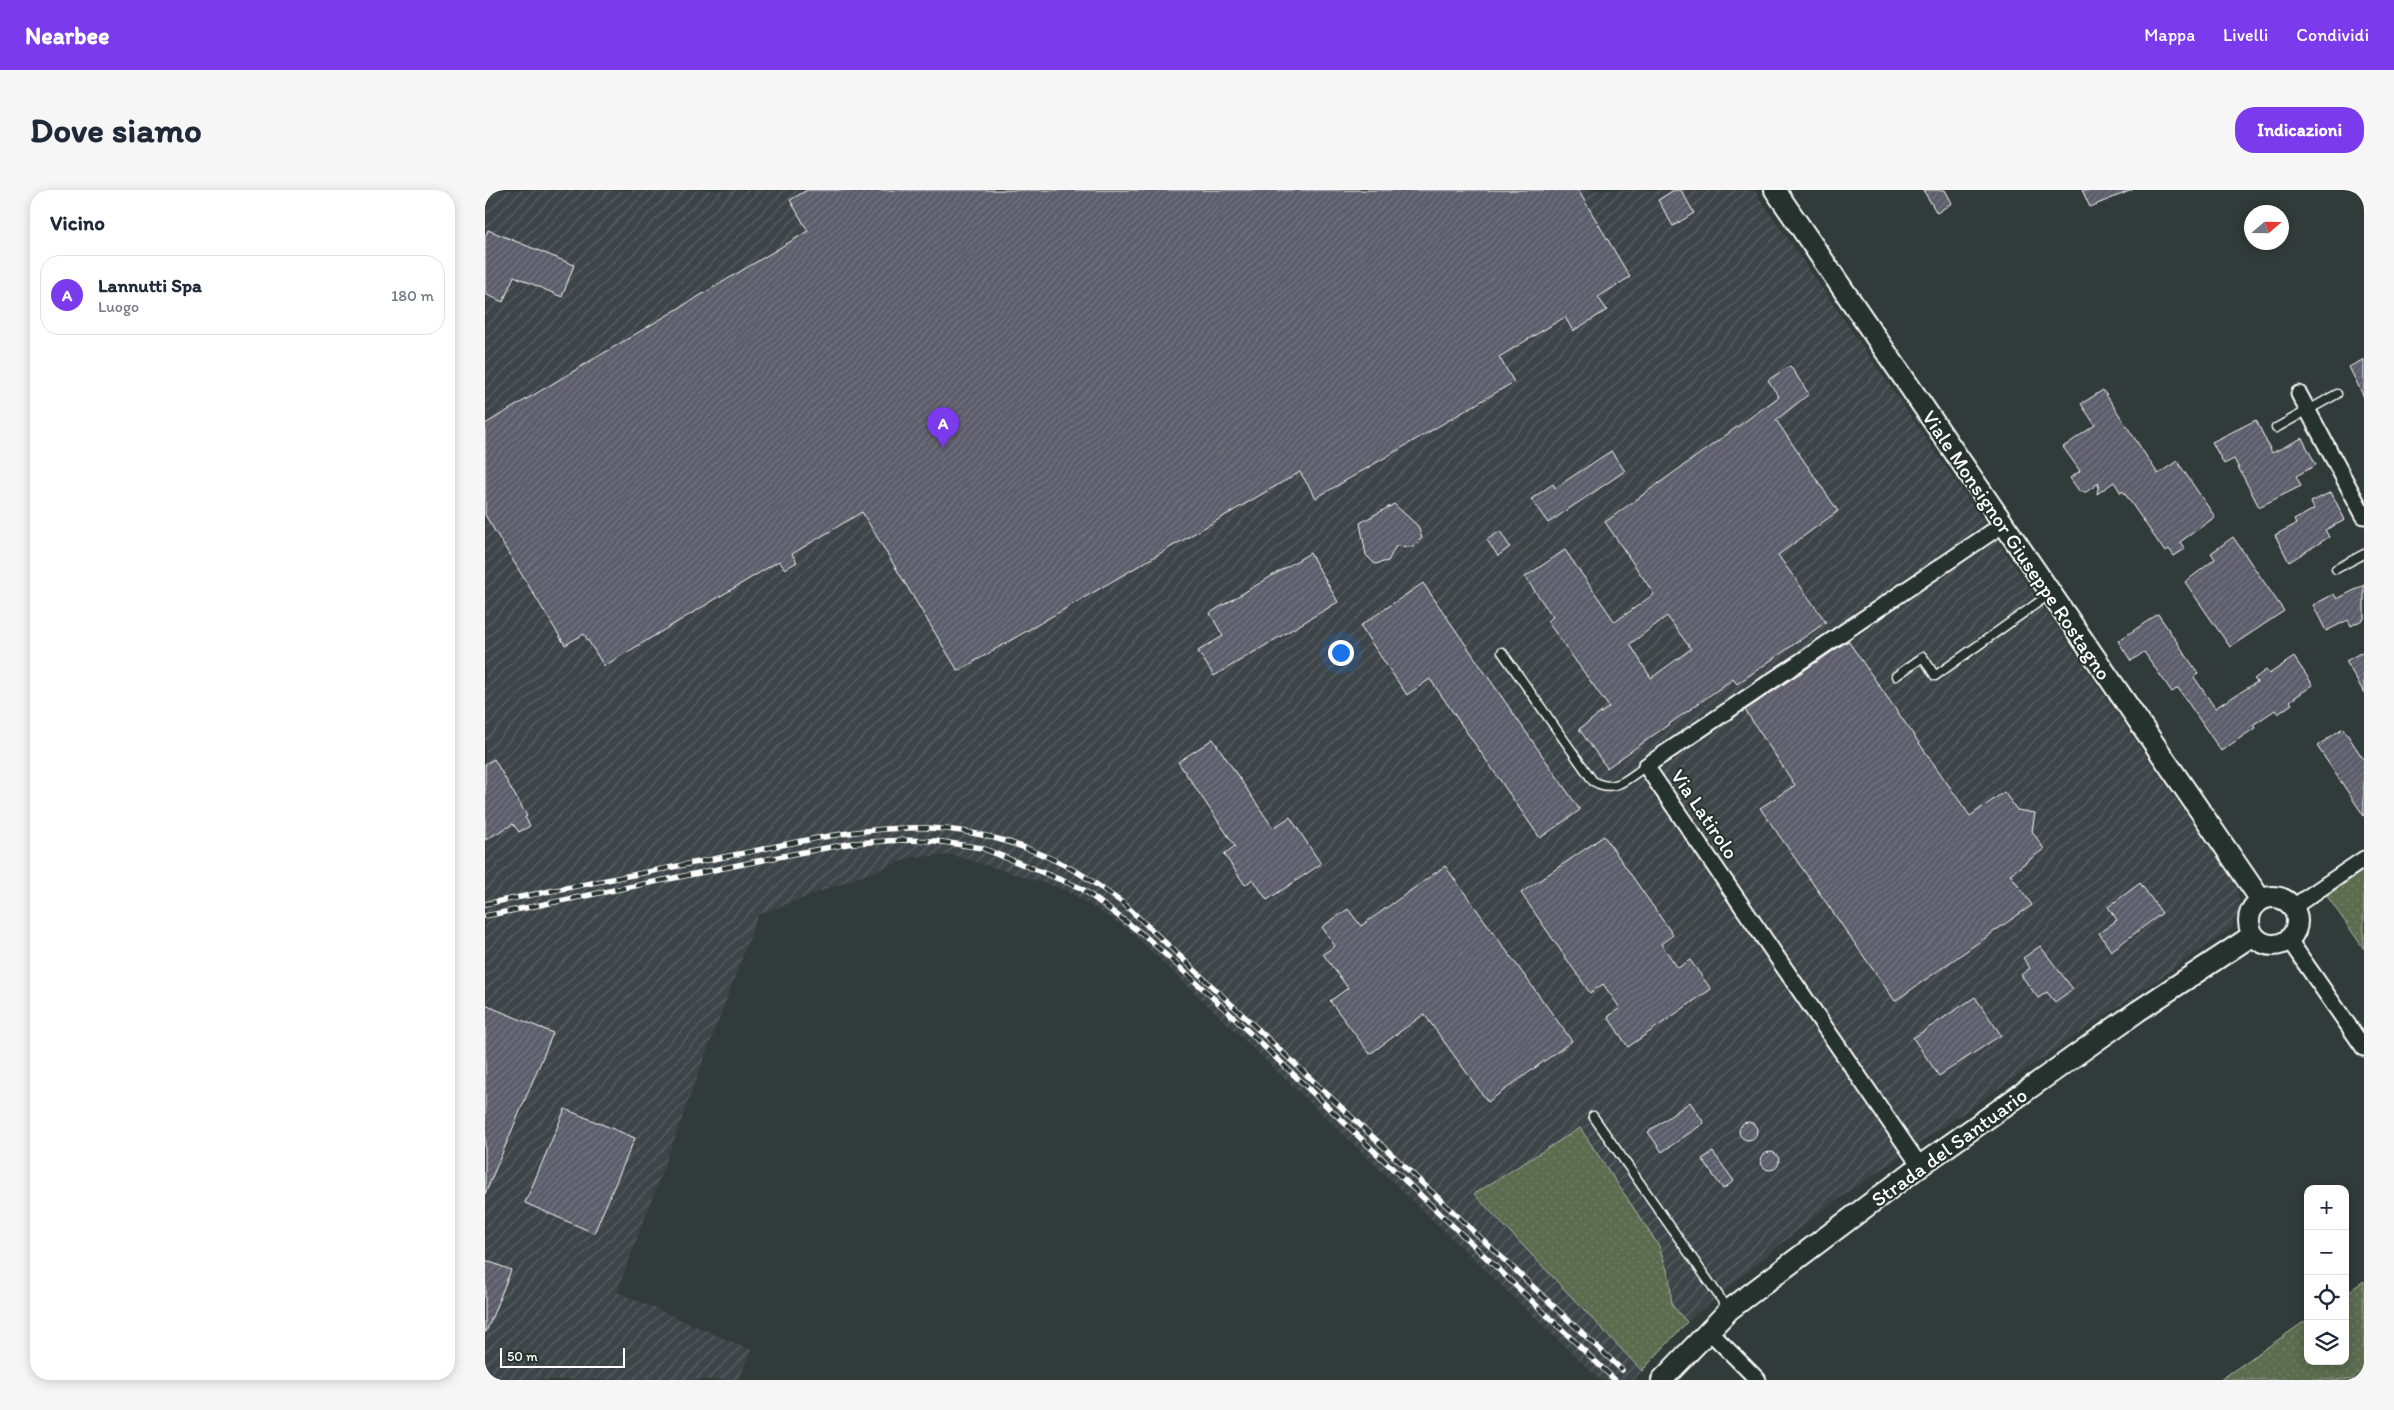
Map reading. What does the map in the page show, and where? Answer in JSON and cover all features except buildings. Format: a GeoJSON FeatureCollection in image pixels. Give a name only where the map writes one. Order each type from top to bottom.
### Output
{"type":"FeatureCollection","features":[{"type":"Feature","properties":{"kind":"street","name":"Viale Monsignor Giuseppe Rostagno"},"geometry":{"type":"LineString","coordinates":[[1775,190],[2002,525],[2261,900]]}},
{"type":"Feature","properties":{"kind":"street"},"geometry":{"type":"LineString","coordinates":[[2299,394],[2364,516]]}},
{"type":"Feature","properties":{"kind":"street","name":"Via Latirolo"},"geometry":{"type":"LineString","coordinates":[[1920,1166],[1646,766],[2002,525]]}},
{"type":"Feature","properties":{"kind":"street"},"geometry":{"type":"LineString","coordinates":[[2293,907],[2364,859]]}},
{"type":"Feature","properties":{"kind":"street"},"geometry":{"type":"LineString","coordinates":[[2275,896],[2288,901],[2293,907],[2298,920],[2297,928],[2289,940],[2274,945],[2266,944],[2253,935],[2249,919],[2251,912],[2261,900],[2275,896]]}},
{"type":"Feature","properties":{"kind":"street","name":"Strada del Santuario"},"geometry":{"type":"LineString","coordinates":[[1662,1380],[1729,1310],[1920,1166],[2138,1011],[2253,935]]}},
{"type":"Feature","properties":{"kind":"street"},"geometry":{"type":"LineString","coordinates":[[2289,940],[2364,1048]]}},
{"type":"Feature","properties":{"kind":"street"},"geometry":{"type":"LineString","coordinates":[[1708,1330],[1759,1380]]}},
{"type":"Feature","properties":{"kind":"lane"},"geometry":{"type":"LineString","coordinates":[[2276,428],[2337,394]]}},
{"type":"Feature","properties":{"kind":"lane"},"geometry":{"type":"LineString","coordinates":[[2337,569],[2364,554]]}},
{"type":"Feature","properties":{"kind":"lane"},"geometry":{"type":"LineString","coordinates":[[1896,676],[1923,657],[1935,676],[2051,594]]}},
{"type":"Feature","properties":{"kind":"lane"},"geometry":{"type":"LineString","coordinates":[[1503,652],[1593,781],[1603,787],[1615,786],[1646,766]]}},
{"type":"Feature","properties":{"kind":"lane"},"geometry":{"type":"LineString","coordinates":[[1593,1116],[1729,1310]]}},
{"type":"Feature","properties":{"kind":"shaded area"},"geometry":{"type":"Polygon","coordinates":[[[485,190],[1754,190],[2237,887],[2240,910],[2231,929],[1821,1211],[1687,1322],[1672,1305],[1669,1276],[1474,1194],[1642,1371],[1634,1380],[1600,1380],[1128,929],[1066,890],[953,855],[913,857],[758,915],[617,1292],[751,1350],[739,1380],[485,1380],[485,190]]]}},
{"type":"Feature","properties":{"kind":"green space"},"geometry":{"type":"Polygon","coordinates":[[[2364,870],[2364,949],[2327,896],[2364,870]]]}},
{"type":"Feature","properties":{"kind":"green space"},"geometry":{"type":"Polygon","coordinates":[[[1580,1128],[1659,1246],[1669,1276],[1672,1305],[1687,1322],[1642,1371],[1474,1194],[1580,1128]]]}},
{"type":"Feature","properties":{"kind":"green space"},"geometry":{"type":"Polygon","coordinates":[[[2364,1281],[2364,1380],[2220,1380],[2304,1322],[2304,1365],[2349,1365],[2349,1291],[2364,1281]]]}},
{"type":"Feature","properties":{"kind":"railway"},"geometry":{"type":"LineString","coordinates":[[485,904],[806,840],[855,832],[904,828],[947,829],[987,836],[1026,848],[1079,873],[1123,903],[1622,1370]]}},
{"type":"Feature","properties":{"kind":"railway"},"geometry":{"type":"LineString","coordinates":[[485,916],[853,843],[903,840],[936,841],[982,848],[1081,888],[1145,936],[1211,996],[1615,1380]]}},
{"type":"Feature","properties":{"kind":"place","name":"Lannutti Spa"},"geometry":{"type":"Point","coordinates":[943,448]}}]}
